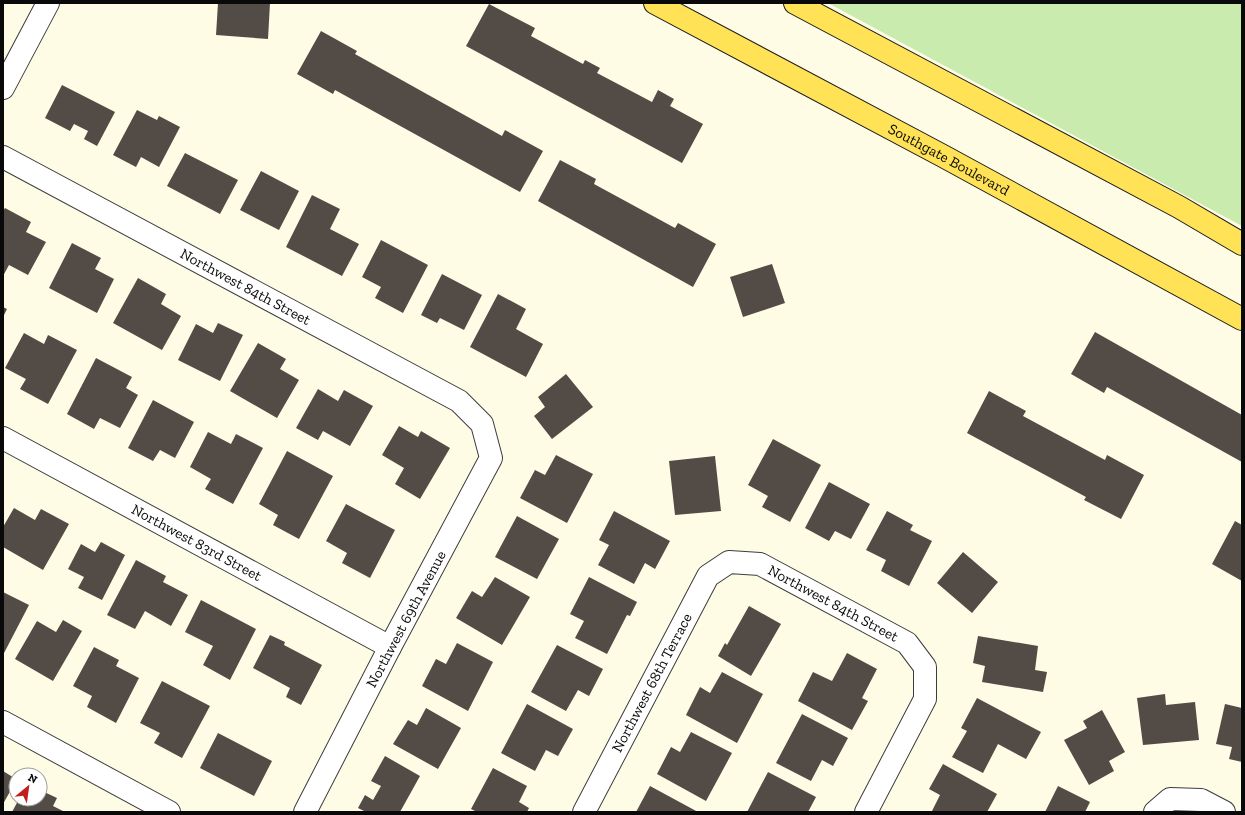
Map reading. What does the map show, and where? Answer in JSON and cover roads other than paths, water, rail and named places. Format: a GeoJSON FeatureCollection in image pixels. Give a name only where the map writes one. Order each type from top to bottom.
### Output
{"type":"FeatureCollection","features":[{"type":"Feature","properties":{"kind":"main road","name":"Southgate Boulevard"},"geometry":{"type":"LineString","coordinates":[[655,3],[943,156],[1242,319]]}},
{"type":"Feature","properties":{"kind":"main road"},"geometry":{"type":"LineString","coordinates":[[795,3],[1179,207],[1242,244]]}},
{"type":"Feature","properties":{"kind":"street"},"geometry":{"type":"LineString","coordinates":[[3,88],[48,3]]}},
{"type":"Feature","properties":{"kind":"street","name":"Northwest 84th Street"},"geometry":{"type":"LineString","coordinates":[[3,157],[459,401],[482,424]]}},
{"type":"Feature","properties":{"kind":"street","name":"Northwest 69th Avenue"},"geometry":{"type":"LineString","coordinates":[[305,812],[390,647],[491,458],[482,424]]}},
{"type":"Feature","properties":{"kind":"street","name":"Northwest 83rd Street"},"geometry":{"type":"LineString","coordinates":[[3,438],[390,647]]}},
{"type":"Feature","properties":{"kind":"street","name":"Northwest 84th Street"},"geometry":{"type":"LineString","coordinates":[[729,562],[760,564],[907,643],[925,667],[925,699],[866,812]]}},
{"type":"Feature","properties":{"kind":"street","name":"Northwest 68th Terrace"},"geometry":{"type":"LineString","coordinates":[[584,812],[708,576],[729,562]]}},
{"type":"Feature","properties":{"kind":"street"},"geometry":{"type":"LineString","coordinates":[[3,722],[170,812]]}},
{"type":"Feature","properties":{"kind":"street"},"geometry":{"type":"LineString","coordinates":[[1162,805],[1201,800],[1224,812]]}}]}
